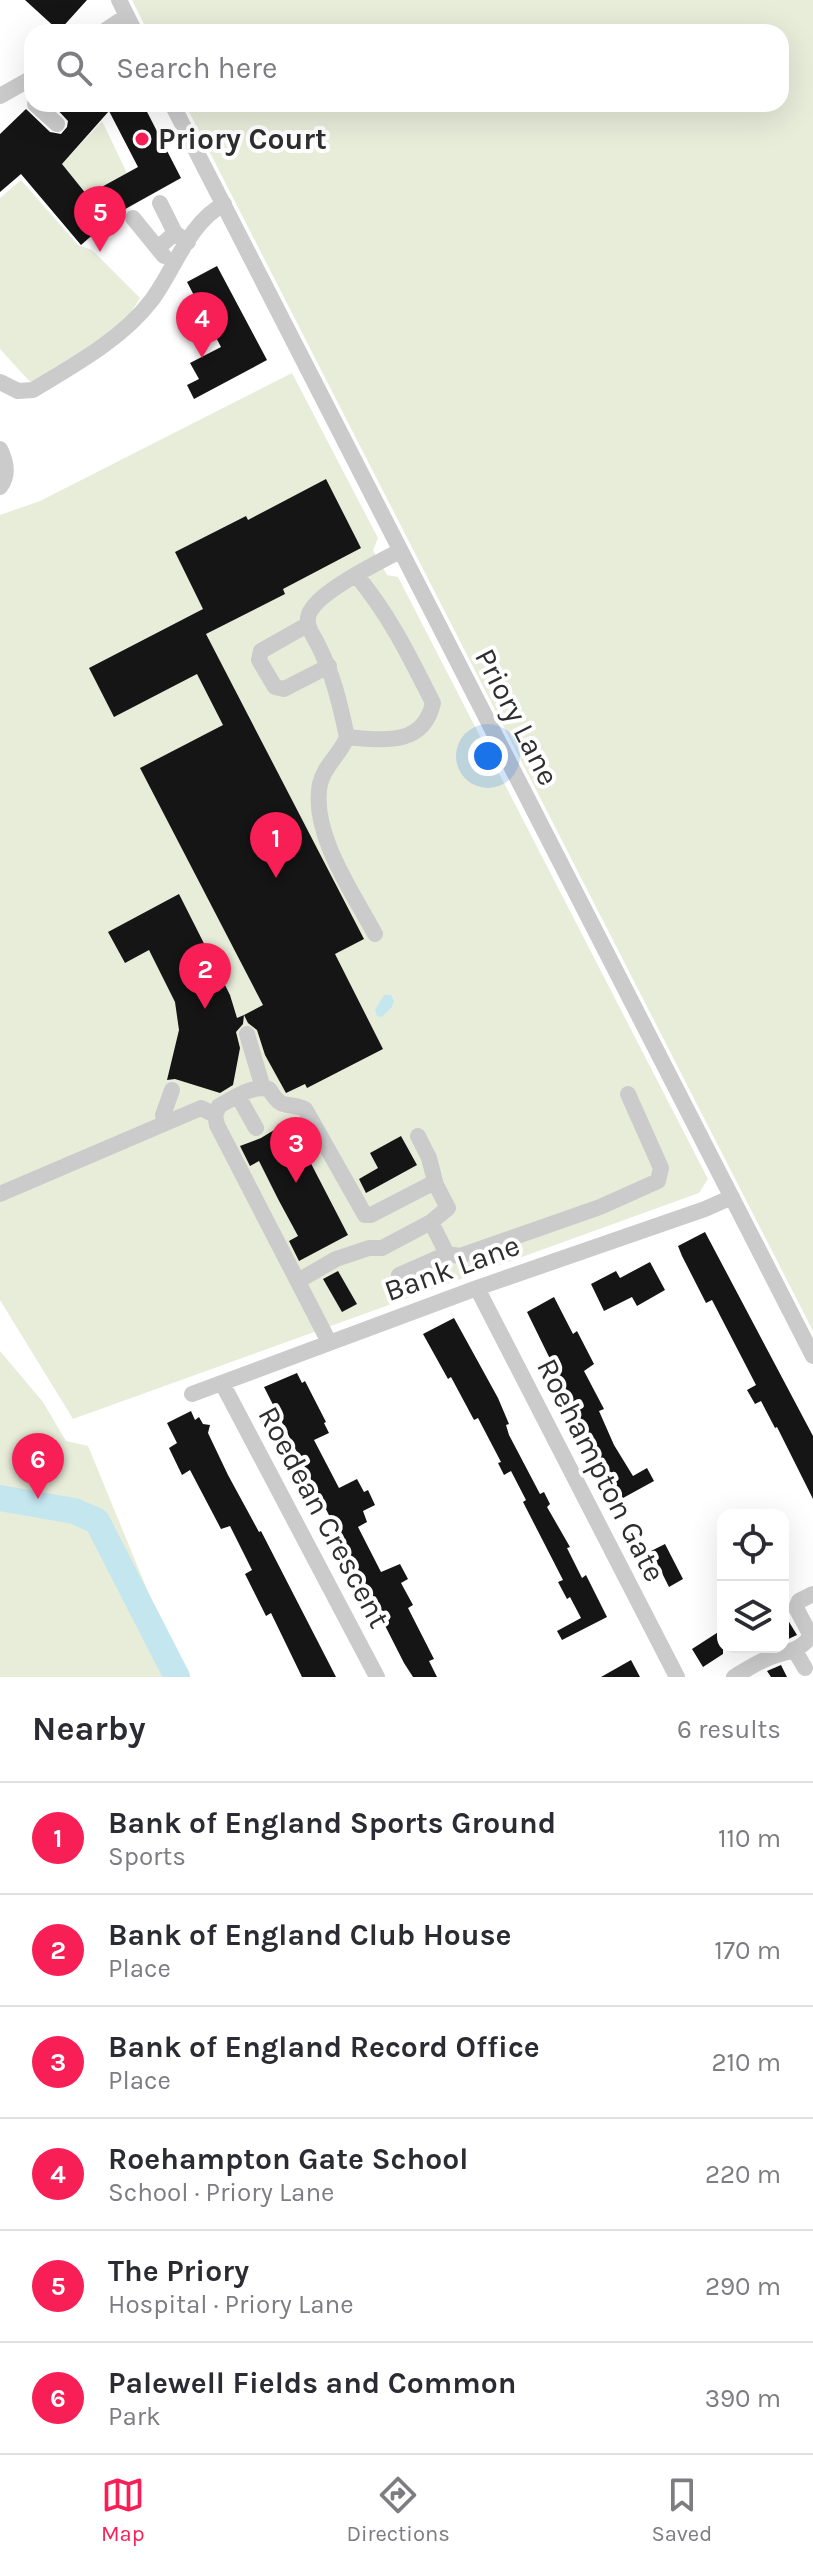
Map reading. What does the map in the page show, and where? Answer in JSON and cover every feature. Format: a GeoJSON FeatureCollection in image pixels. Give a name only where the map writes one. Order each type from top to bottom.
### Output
{"type":"FeatureCollection","features":[{"type":"Feature","properties":{"kind":"street"},"geometry":{"type":"LineString","coordinates":[[119,0],[131,24]]}},
{"type":"Feature","properties":{"kind":"street"},"geometry":{"type":"LineString","coordinates":[[115,24],[127,16]]}},
{"type":"Feature","properties":{"kind":"street"},"geometry":{"type":"LineString","coordinates":[[0,96],[24,82]]}},
{"type":"Feature","properties":{"kind":"street"},"geometry":{"type":"LineString","coordinates":[[16,87],[24,94]]}},
{"type":"Feature","properties":{"kind":"street"},"geometry":{"type":"LineString","coordinates":[[44,112],[57,124]]}},
{"type":"Feature","properties":{"kind":"street","name":"Priory Lane"},"geometry":{"type":"LineString","coordinates":[[176,112],[813,1356]]}},
{"type":"Feature","properties":{"kind":"street"},"geometry":{"type":"LineString","coordinates":[[160,203],[182,238]]}},
{"type":"Feature","properties":{"kind":"street"},"geometry":{"type":"LineString","coordinates":[[133,218],[162,252],[224,204]]}},
{"type":"Feature","properties":{"kind":"street"},"geometry":{"type":"LineString","coordinates":[[0,382],[18,391],[33,390],[119,333],[151,301],[182,238]]}},
{"type":"Feature","properties":{"kind":"street"},"geometry":{"type":"LineString","coordinates":[[0,449],[6,466],[5,481],[0,487]]}},
{"type":"Feature","properties":{"kind":"street"},"geometry":{"type":"LineString","coordinates":[[375,934],[330,849],[321,823],[319,798],[323,773],[344,747],[347,737],[329,666],[307,625],[309,613],[319,601],[356,575],[400,551]]}},
{"type":"Feature","properties":{"kind":"street"},"geometry":{"type":"LineString","coordinates":[[347,737],[403,739],[418,731],[430,716],[433,703],[396,629],[377,599],[356,575]]}},
{"type":"Feature","properties":{"kind":"street"},"geometry":{"type":"LineString","coordinates":[[307,625],[261,651],[259,660],[275,687],[284,689],[329,666]]}},
{"type":"Feature","properties":{"kind":"street"},"geometry":{"type":"LineString","coordinates":[[247,1034],[263,1088]]}},
{"type":"Feature","properties":{"kind":"street"},"geometry":{"type":"LineString","coordinates":[[329,1342],[217,1125],[215,1115],[219,1106],[263,1088],[269,1089],[276,1102],[283,1106],[305,1109],[365,1215],[371,1215],[429,1185],[436,1185]]}},
{"type":"Feature","properties":{"kind":"street"},"geometry":{"type":"LineString","coordinates":[[166,1122],[163,1115],[172,1090]]}},
{"type":"Feature","properties":{"kind":"street"},"geometry":{"type":"LineString","coordinates":[[399,1275],[447,1254],[460,1256],[586,1212],[658,1181],[661,1168],[628,1094]]}},
{"type":"Feature","properties":{"kind":"street"},"geometry":{"type":"LineString","coordinates":[[238,1096],[256,1128]]}},
{"type":"Feature","properties":{"kind":"street"},"geometry":{"type":"LineString","coordinates":[[0,1194],[201,1108],[215,1115]]}},
{"type":"Feature","properties":{"kind":"street"},"geometry":{"type":"LineString","coordinates":[[298,1281],[336,1259],[369,1248],[382,1248],[431,1222],[448,1208],[418,1136]]}},
{"type":"Feature","properties":{"kind":"street","name":"Bank Lane"},"geometry":{"type":"LineString","coordinates":[[192,1394],[732,1197]]}},
{"type":"Feature","properties":{"kind":"street"},"geometry":{"type":"LineString","coordinates":[[431,1222],[447,1254]]}},
{"type":"Feature","properties":{"kind":"street","name":"Roehampton Gate"},"geometry":{"type":"LineString","coordinates":[[477,1288],[677,1677]]}},
{"type":"Feature","properties":{"kind":"street","name":"Roedean Crescent"},"geometry":{"type":"LineString","coordinates":[[222,1383],[377,1677]]}},
{"type":"Feature","properties":{"kind":"street"},"geometry":{"type":"LineString","coordinates":[[734,1677],[764,1659],[795,1651],[805,1644],[811,1636],[796,1608],[799,1601],[813,1594]]}},
{"type":"Feature","properties":{"kind":"street"},"geometry":{"type":"LineString","coordinates":[[795,1651],[805,1668]]}},
{"type":"Feature","properties":{"kind":"green space"},"geometry":{"type":"Polygon","coordinates":[[[132,0],[813,0],[813,1331],[189,112],[789,112],[789,24],[144,24],[132,0]]]}},
{"type":"Feature","properties":{"kind":"green space"},"geometry":{"type":"Polygon","coordinates":[[[102,121],[127,173],[87,195],[62,164],[102,121]]]}},
{"type":"Feature","properties":{"kind":"green space"},"geometry":{"type":"Polygon","coordinates":[[[21,180],[78,245],[92,250],[140,298],[119,326],[106,337],[31,383],[0,349],[0,198],[21,180]]]}},
{"type":"Feature","properties":{"kind":"green space"},"geometry":{"type":"Polygon","coordinates":[[[292,373],[378,538],[373,550],[387,575],[398,577],[708,1179],[699,1193],[73,1419],[0,1300],[0,515],[40,501],[292,373]]]}},
{"type":"Feature","properties":{"kind":"green space"},"geometry":{"type":"Polygon","coordinates":[[[0,1351],[43,1402],[66,1441],[88,1446],[158,1616],[190,1677],[0,1677],[0,1351]]]}},
{"type":"Feature","properties":{"kind":"water"},"geometry":{"type":"Polygon","coordinates":[[[384,995],[391,995],[394,1001],[392,1007],[382,1017],[377,1016],[375,1010],[384,995]]]}},
{"type":"Feature","properties":{"kind":"building"},"geometry":{"type":"Polygon","coordinates":[[[25,0],[87,0],[65,24],[51,24],[25,0]]]}},
{"type":"Feature","properties":{"kind":"building"},"geometry":{"type":"Polygon","coordinates":[[[24,111],[50,132],[61,134],[68,121],[60,112],[108,112],[62,164],[87,195],[138,167],[110,112],[147,112],[181,178],[93,227],[97,231],[81,245],[21,174],[0,192],[0,134],[24,111]]]}},
{"type":"Feature","properties":{"kind":"building"},"geometry":{"type":"Polygon","coordinates":[[[217,266],[267,360],[194,399],[187,385],[199,379],[190,363],[221,347],[187,282],[217,266]]]}},
{"type":"Feature","properties":{"kind":"building"},"geometry":{"type":"Polygon","coordinates":[[[326,479],[361,548],[283,589],[285,594],[206,634],[364,939],[335,954],[383,1049],[307,1088],[305,1084],[286,1093],[265,1055],[257,1030],[244,1015],[263,1005],[140,768],[223,725],[197,674],[114,717],[89,668],[203,609],[175,552],[246,516],[248,520],[326,479]]]}},
{"type":"Feature","properties":{"kind":"building"},"geometry":{"type":"Polygon","coordinates":[[[179,894],[230,995],[237,1018],[244,1015],[243,1024],[236,1032],[240,1048],[233,1085],[220,1093],[175,1079],[167,1080],[179,1030],[175,1002],[149,950],[125,963],[108,932],[179,894]]]}},
{"type":"Feature","properties":{"kind":"building"},"geometry":{"type":"Polygon","coordinates":[[[289,1121],[348,1235],[299,1261],[289,1241],[298,1236],[259,1161],[250,1166],[240,1146],[261,1138],[289,1121]]]}},
{"type":"Feature","properties":{"kind":"building"},"geometry":{"type":"Polygon","coordinates":[[[401,1136],[417,1165],[366,1193],[359,1179],[378,1168],[370,1153],[401,1136]]]}},
{"type":"Feature","properties":{"kind":"building"},"geometry":{"type":"Polygon","coordinates":[[[705,1232],[813,1436],[813,1499],[777,1427],[761,1401],[755,1404],[747,1390],[756,1385],[712,1300],[706,1303],[682,1256],[678,1246],[705,1232]]]}},
{"type":"Feature","properties":{"kind":"building"},"geometry":{"type":"Polygon","coordinates":[[[650,1262],[665,1290],[637,1306],[632,1297],[604,1311],[591,1284],[616,1271],[620,1278],[650,1262]]]}},
{"type":"Feature","properties":{"kind":"building"},"geometry":{"type":"Polygon","coordinates":[[[338,1271],[357,1304],[342,1312],[323,1279],[338,1271]]]}},
{"type":"Feature","properties":{"kind":"building"},"geometry":{"type":"Polygon","coordinates":[[[554,1297],[573,1334],[577,1331],[594,1364],[584,1371],[604,1409],[599,1411],[614,1445],[633,1476],[647,1468],[654,1481],[623,1498],[608,1477],[527,1312],[554,1297]]]}},
{"type":"Feature","properties":{"kind":"building"},"geometry":{"type":"Polygon","coordinates":[[[454,1318],[498,1398],[509,1424],[506,1425],[509,1435],[540,1494],[544,1492],[550,1504],[547,1507],[570,1547],[567,1548],[582,1578],[586,1575],[607,1617],[562,1640],[557,1631],[581,1618],[558,1582],[563,1580],[523,1502],[526,1500],[511,1471],[504,1475],[498,1463],[501,1462],[478,1418],[474,1420],[423,1334],[454,1318]]]}},
{"type":"Feature","properties":{"kind":"building"},"geometry":{"type":"Polygon","coordinates":[[[297,1373],[302,1383],[305,1381],[326,1422],[329,1433],[314,1440],[339,1488],[357,1479],[364,1492],[368,1490],[375,1505],[363,1511],[367,1522],[358,1527],[381,1572],[400,1564],[408,1579],[401,1583],[413,1605],[408,1608],[434,1659],[429,1661],[437,1677],[413,1677],[404,1663],[264,1387],[297,1373]]]}},
{"type":"Feature","properties":{"kind":"building"},"geometry":{"type":"Polygon","coordinates":[[[191,1411],[195,1420],[199,1417],[203,1424],[210,1425],[208,1433],[228,1475],[261,1531],[336,1677],[302,1677],[271,1613],[266,1616],[245,1574],[252,1570],[230,1526],[221,1529],[190,1470],[182,1475],[169,1448],[177,1443],[167,1423],[191,1411]]]}},
{"type":"Feature","properties":{"kind":"building"},"geometry":{"type":"Polygon","coordinates":[[[665,1544],[683,1579],[669,1587],[651,1551],[665,1544]]]}},
{"type":"Feature","properties":{"kind":"building"},"geometry":{"type":"Polygon","coordinates":[[[789,1622],[797,1635],[789,1639],[789,1622]]]}},
{"type":"Feature","properties":{"kind":"building"},"geometry":{"type":"Polygon","coordinates":[[[717,1633],[717,1653],[723,1654],[703,1667],[692,1649],[717,1633]]]}},
{"type":"Feature","properties":{"kind":"building"},"geometry":{"type":"Polygon","coordinates":[[[631,1660],[640,1677],[601,1677],[631,1660]]]}},
{"type":"Feature","properties":{"kind":"building"},"geometry":{"type":"Polygon","coordinates":[[[781,1665],[787,1677],[771,1677],[767,1671],[781,1665]]]}},
{"type":"Feature","properties":{"kind":"waterway"},"geometry":{"type":"LineString","coordinates":[[0,1498],[74,1511],[97,1521],[177,1677]]}},
{"type":"Feature","properties":{"kind":"place","name":"Priory Court"},"geometry":{"type":"Point","coordinates":[142,139]}},
{"type":"Feature","properties":{"kind":"place","name":"The Priory"},"geometry":{"type":"Point","coordinates":[100,252]}},
{"type":"Feature","properties":{"kind":"place","name":"Roehampton Gate School"},"geometry":{"type":"Point","coordinates":[202,358]}},
{"type":"Feature","properties":{"kind":"place","name":"Bank of England Sports Ground"},"geometry":{"type":"Point","coordinates":[276,878]}},
{"type":"Feature","properties":{"kind":"place","name":"Bank of England Club House"},"geometry":{"type":"Point","coordinates":[205,1009]}},
{"type":"Feature","properties":{"kind":"place","name":"Bank of England Record Office"},"geometry":{"type":"Point","coordinates":[296,1183]}},
{"type":"Feature","properties":{"kind":"place","name":"Palewell Fields and Common"},"geometry":{"type":"Point","coordinates":[38,1499]}}]}
